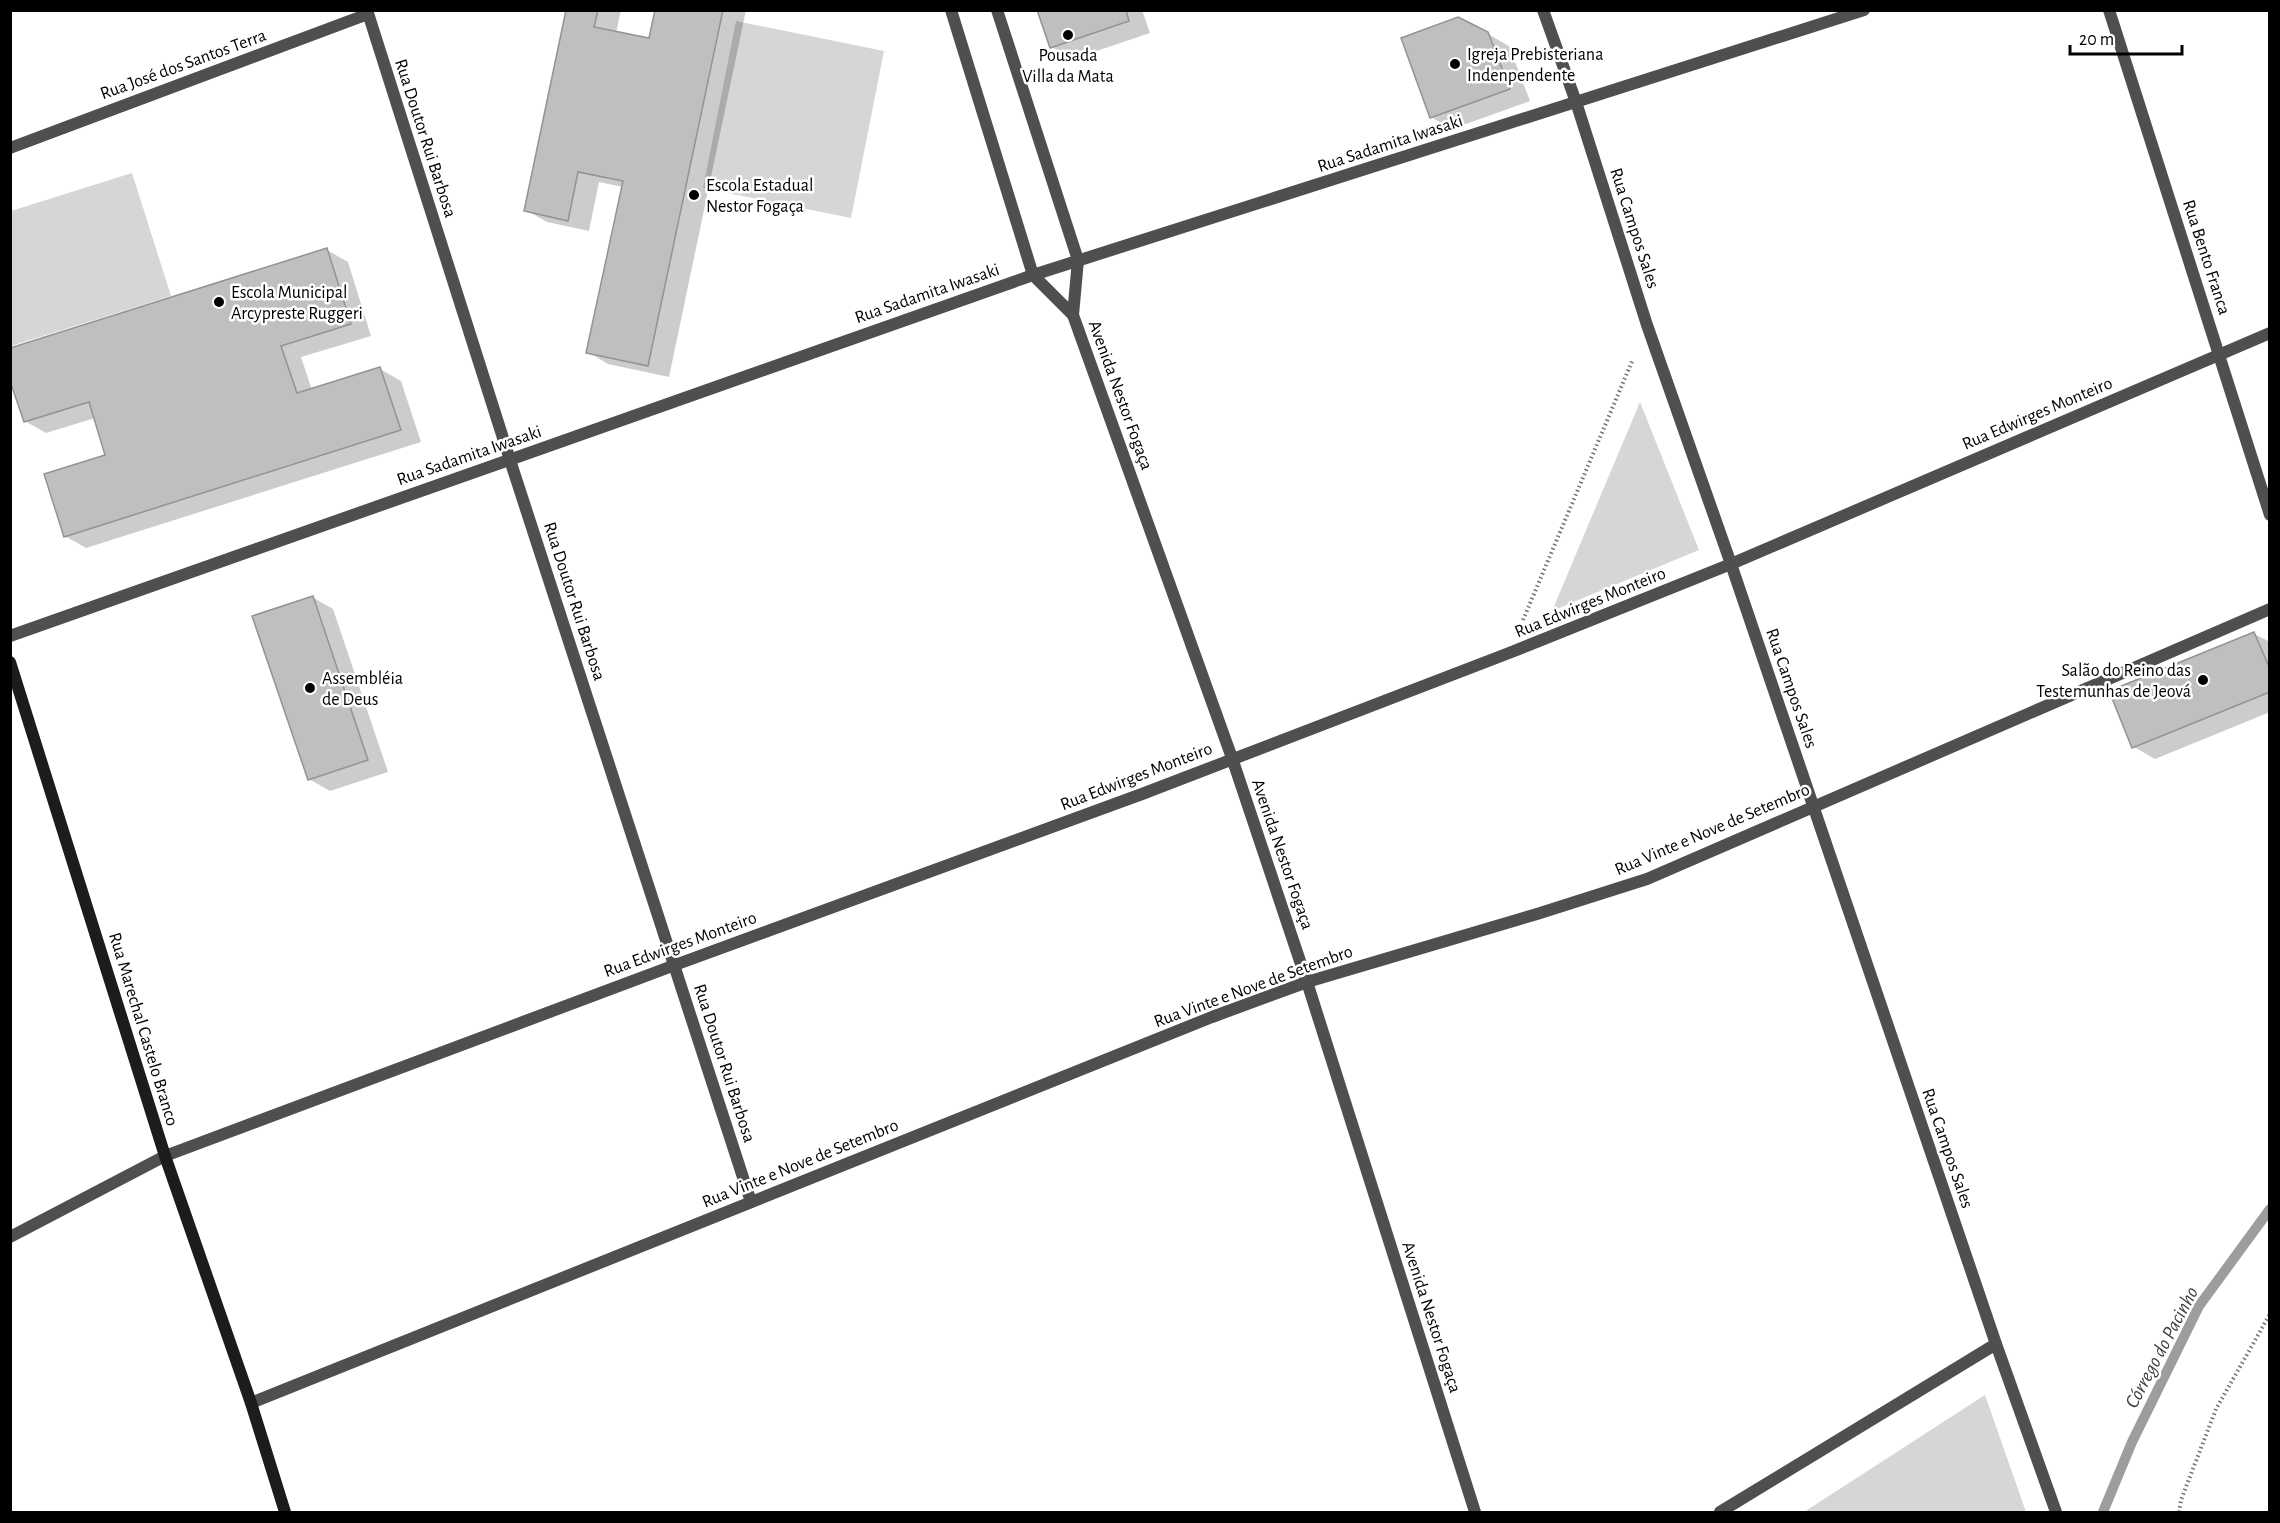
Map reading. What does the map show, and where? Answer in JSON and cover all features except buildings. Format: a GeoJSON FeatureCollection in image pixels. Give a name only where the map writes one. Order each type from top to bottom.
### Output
{"type":"FeatureCollection","features":[{"type":"Feature","properties":{"kind":"main road","name":"Rua Marechal Castelo Branco"},"geometry":{"type":"LineString","coordinates":[[10,662],[165,1156],[251,1403],[285,1512]]}},
{"type":"Feature","properties":{"kind":"street","name":"Avenida Nestor Fogaça"},"geometry":{"type":"LineString","coordinates":[[951,10],[1033,275],[1073,315]]}},
{"type":"Feature","properties":{"kind":"street","name":"Avenida Nestor Fogaça"},"geometry":{"type":"LineString","coordinates":[[997,10],[1078,260],[1073,315],[1232,758],[1307,982],[1475,1512]]}},
{"type":"Feature","properties":{"kind":"street","name":"Rua Campos Sales"},"geometry":{"type":"LineString","coordinates":[[1543,10],[1576,102],[1647,325],[1731,564],[1996,1344],[2056,1512]]}},
{"type":"Feature","properties":{"kind":"street","name":"Rua Sadamita Iwasaki"},"geometry":{"type":"LineString","coordinates":[[10,636],[1033,275],[1864,10]]}},
{"type":"Feature","properties":{"kind":"street","name":"Rua Bento Franca"},"geometry":{"type":"LineString","coordinates":[[2109,10],[2270,515]]}},
{"type":"Feature","properties":{"kind":"street","name":"Rua José dos Santos Terra"},"geometry":{"type":"LineString","coordinates":[[10,147],[368,12]]}},
{"type":"Feature","properties":{"kind":"street","name":"Rua Doutor Rui Barbosa"},"geometry":{"type":"LineString","coordinates":[[368,12],[510,460],[751,1202]]}},
{"type":"Feature","properties":{"kind":"street","name":"Rua Edwirges Monteiro"},"geometry":{"type":"LineString","coordinates":[[10,1237],[165,1156],[675,965],[1142,794],[1509,653],[1731,564],[2270,333]]}},
{"type":"Feature","properties":{"kind":"street","name":"Rua Vinte e Nove de Setembro"},"geometry":{"type":"LineString","coordinates":[[251,1403],[1212,1017],[1307,982],[1538,914],[1647,879],[2270,609]]}},
{"type":"Feature","properties":{"kind":"street"},"geometry":{"type":"LineString","coordinates":[[1720,1512],[1996,1344]]}},
{"type":"Feature","properties":{"kind":"path"},"geometry":{"type":"LineString","coordinates":[[1509,653],[1647,325]]}},
{"type":"Feature","properties":{"kind":"path"},"geometry":{"type":"LineString","coordinates":[[2179,1512],[2181,1500],[2216,1409],[2270,1314]]}},
{"type":"Feature","properties":{"kind":"shaded area"},"geometry":{"type":"Polygon","coordinates":[[[736,21],[884,51],[851,218],[703,188],[736,21]]]}},
{"type":"Feature","properties":{"kind":"shaded area"},"geometry":{"type":"Polygon","coordinates":[[[132,173],[171,296],[11,346],[11,211],[132,173]]]}},
{"type":"Feature","properties":{"kind":"shaded area"},"geometry":{"type":"Polygon","coordinates":[[[1640,402],[1699,550],[1552,611],[1640,402]]]}},
{"type":"Feature","properties":{"kind":"shaded area"},"geometry":{"type":"Polygon","coordinates":[[[1985,1395],[2026,1512],[1804,1512],[1985,1395]]]}},
{"type":"Feature","properties":{"kind":"waterway","name":"Córrego do Pacinho"},"geometry":{"type":"LineString","coordinates":[[2103,1512],[2132,1442],[2199,1306],[2270,1209]]}},
{"type":"Feature","properties":{"kind":"place","name":"Pousada Villa da Mata"},"geometry":{"type":"Point","coordinates":[1068,35]}},
{"type":"Feature","properties":{"kind":"place","name":"Igreja Prebisteriana Indenpendente"},"geometry":{"type":"Point","coordinates":[1455,64]}},
{"type":"Feature","properties":{"kind":"place","name":"Escola Estadual Nestor Fogaça"},"geometry":{"type":"Point","coordinates":[694,195]}},
{"type":"Feature","properties":{"kind":"place","name":"Escola Municipal Arcypreste Ruggeri"},"geometry":{"type":"Point","coordinates":[219,302]}},
{"type":"Feature","properties":{"kind":"place","name":"Salão do Reino das Testemunhas de Jeová"},"geometry":{"type":"Point","coordinates":[2203,680]}},
{"type":"Feature","properties":{"kind":"place","name":"Assembléia de Deus"},"geometry":{"type":"Point","coordinates":[310,688]}}]}
